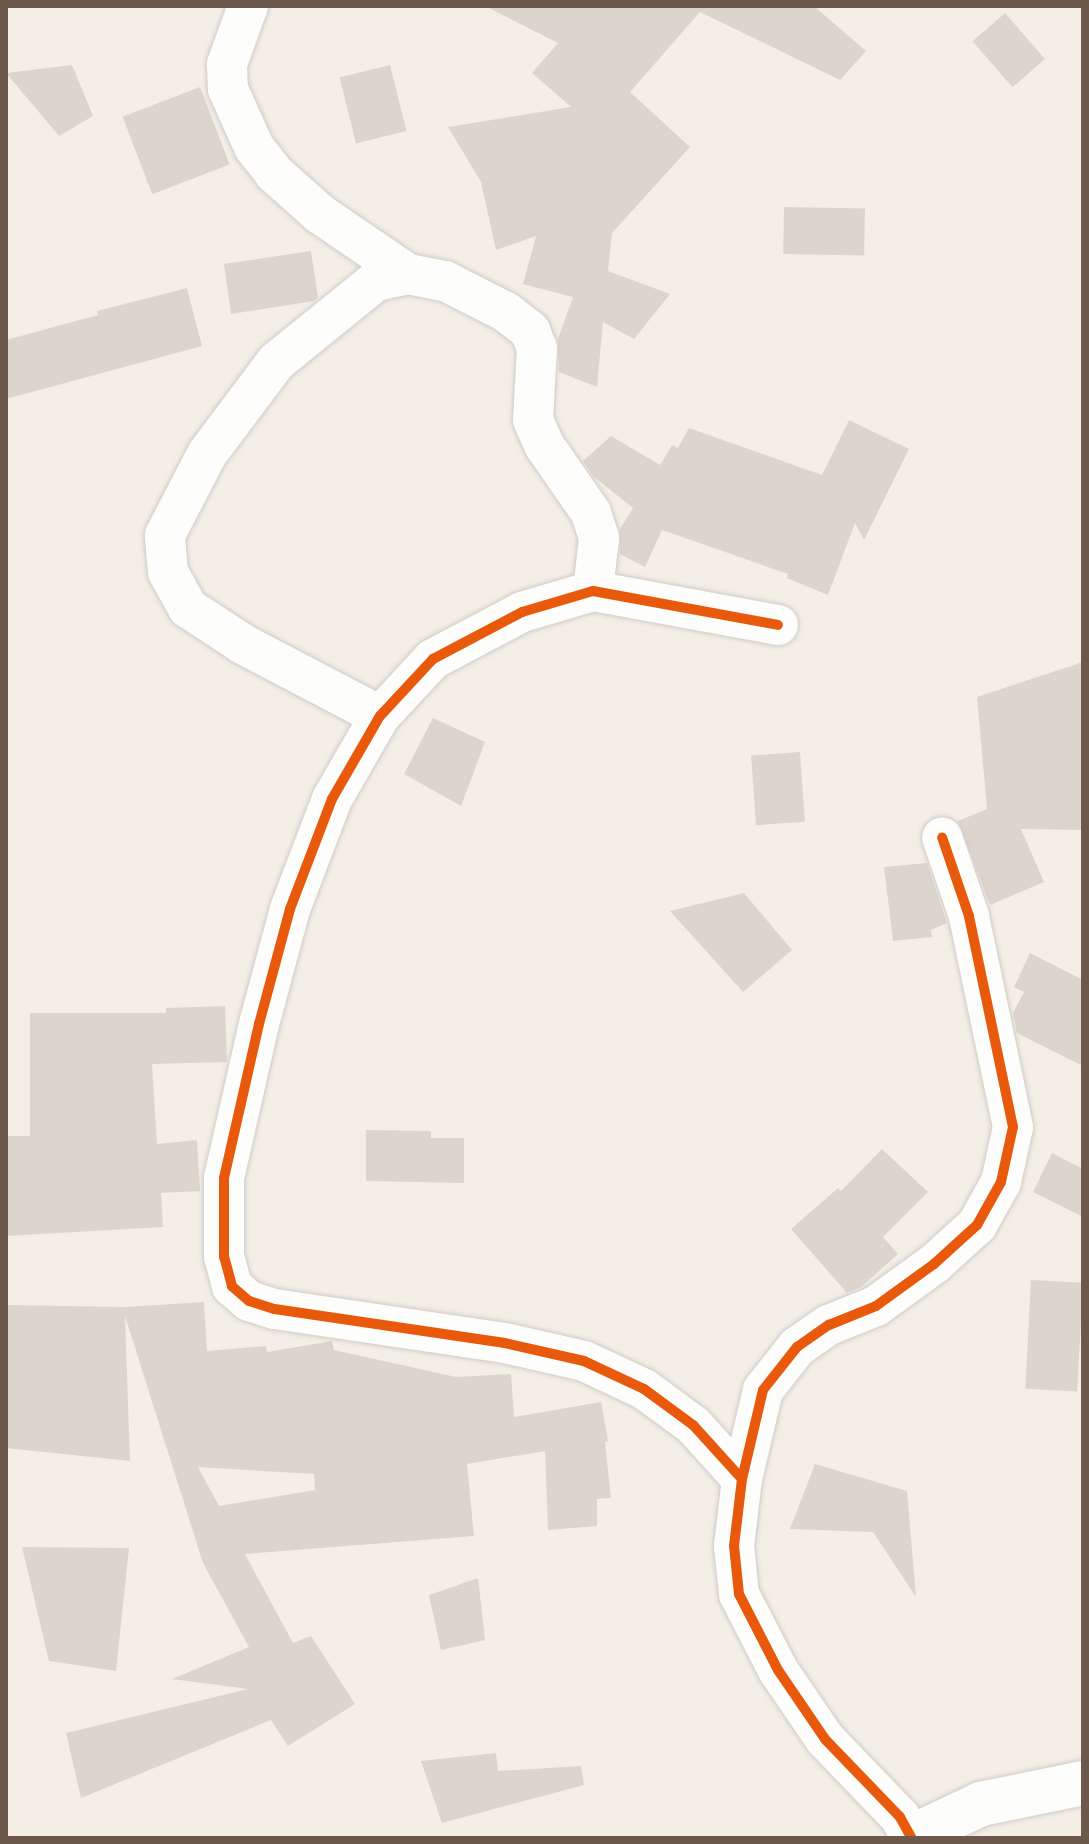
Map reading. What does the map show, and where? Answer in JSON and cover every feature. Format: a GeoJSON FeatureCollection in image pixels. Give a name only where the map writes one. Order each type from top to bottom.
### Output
{"type":"FeatureCollection","features":[{"type":"Feature","properties":{"kind":"street"},"geometry":{"type":"LineString","coordinates":[[248,6],[227,64],[228,89],[254,147],[274,173],[320,214],[408,274]]}},
{"type":"Feature","properties":{"kind":"street"},"geometry":{"type":"LineString","coordinates":[[380,716],[243,644],[188,608],[168,572],[165,535],[207,454],[276,362],[376,281],[408,274],[445,281],[506,312],[530,331],[537,348],[533,420],[544,445],[591,513],[599,538],[593,591]]}},
{"type":"Feature","properties":{"kind":"street"},"geometry":{"type":"LineString","coordinates":[[742,1479],[693,1425],[644,1389],[584,1361],[505,1343],[274,1309],[249,1301],[232,1286],[224,1257],[224,1178],[259,1024],[290,909],[332,799],[380,716],[433,659],[522,612],[593,591],[778,625]]}},
{"type":"Feature","properties":{"kind":"street"},"geometry":{"type":"LineString","coordinates":[[942,837],[969,916],[1013,1127],[1001,1182],[977,1225],[934,1264],[876,1306],[829,1325],[797,1347],[763,1390],[742,1479],[734,1546],[739,1594],[778,1670],[825,1739],[898,1832],[981,1804],[1083,1783]]}},
{"type":"Feature","properties":{"kind":"building"},"geometry":{"type":"Polygon","coordinates":[[[485,6],[814,6],[866,51],[840,80],[700,12],[630,92],[690,147],[612,233],[608,271],[670,294],[634,339],[603,322],[597,387],[559,372],[558,339],[573,297],[523,284],[536,236],[496,250],[481,182],[448,127],[571,107],[532,73],[558,43],[485,6]]]}},
{"type":"Feature","properties":{"kind":"building"},"geometry":{"type":"Polygon","coordinates":[[[1005,13],[1045,59],[1013,87],[973,41],[1005,13]]]}},
{"type":"Feature","properties":{"kind":"building"},"geometry":{"type":"Polygon","coordinates":[[[72,65],[93,116],[59,136],[6,73],[72,65]]]}},
{"type":"Feature","properties":{"kind":"building"},"geometry":{"type":"Polygon","coordinates":[[[390,65],[406,131],[356,144],[340,78],[390,65]]]}},
{"type":"Feature","properties":{"kind":"building"},"geometry":{"type":"Polygon","coordinates":[[[200,87],[230,164],[152,194],[123,117],[200,87]]]}},
{"type":"Feature","properties":{"kind":"building"},"geometry":{"type":"Polygon","coordinates":[[[784,207],[865,208],[864,255],[783,254],[784,207]]]}},
{"type":"Feature","properties":{"kind":"building"},"geometry":{"type":"Polygon","coordinates":[[[311,251],[318,298],[231,314],[224,264],[311,251]]]}},
{"type":"Feature","properties":{"kind":"building"},"geometry":{"type":"Polygon","coordinates":[[[187,288],[202,346],[6,399],[6,340],[98,315],[97,311],[187,288]]]}},
{"type":"Feature","properties":{"kind":"building"},"geometry":{"type":"Polygon","coordinates":[[[849,420],[909,449],[864,540],[855,523],[828,595],[787,578],[788,574],[662,530],[645,567],[620,554],[620,529],[633,508],[594,477],[583,461],[611,436],[660,465],[672,445],[678,448],[689,428],[822,475],[849,420]]]}},
{"type":"Feature","properties":{"kind":"building"},"geometry":{"type":"Polygon","coordinates":[[[1083,662],[1083,830],[1021,829],[1044,882],[990,905],[958,821],[987,809],[977,697],[1083,662]]]}},
{"type":"Feature","properties":{"kind":"building"},"geometry":{"type":"Polygon","coordinates":[[[433,718],[485,742],[461,806],[404,774],[433,718]]]}},
{"type":"Feature","properties":{"kind":"building"},"geometry":{"type":"Polygon","coordinates":[[[800,752],[805,822],[756,825],[751,755],[800,752]]]}},
{"type":"Feature","properties":{"kind":"building"},"geometry":{"type":"Polygon","coordinates":[[[927,863],[947,923],[931,930],[932,937],[893,941],[884,867],[927,863]]]}},
{"type":"Feature","properties":{"kind":"building"},"geometry":{"type":"Polygon","coordinates":[[[744,893],[792,950],[743,992],[670,911],[744,893]]]}},
{"type":"Feature","properties":{"kind":"building"},"geometry":{"type":"Polygon","coordinates":[[[1030,953],[1083,980],[1083,1066],[1017,1033],[1013,1013],[1024,992],[1014,987],[1030,953]]]}},
{"type":"Feature","properties":{"kind":"building"},"geometry":{"type":"Polygon","coordinates":[[[225,1006],[227,1062],[152,1064],[157,1144],[197,1140],[200,1191],[161,1193],[163,1227],[6,1236],[6,1136],[30,1136],[30,1013],[166,1013],[166,1008],[225,1006]]]}},
{"type":"Feature","properties":{"kind":"building"},"geometry":{"type":"Polygon","coordinates":[[[366,1130],[431,1131],[431,1138],[464,1138],[464,1183],[366,1181],[366,1130]]]}},
{"type":"Feature","properties":{"kind":"building"},"geometry":{"type":"Polygon","coordinates":[[[882,1149],[928,1192],[883,1237],[898,1254],[861,1287],[847,1293],[791,1229],[838,1188],[841,1191],[882,1149]]]}},
{"type":"Feature","properties":{"kind":"building"},"geometry":{"type":"Polygon","coordinates":[[[1052,1153],[1083,1169],[1083,1217],[1033,1192],[1052,1153]]]}},
{"type":"Feature","properties":{"kind":"building"},"geometry":{"type":"Polygon","coordinates":[[[1031,1280],[1083,1283],[1077,1392],[1025,1389],[1031,1280]]]}},
{"type":"Feature","properties":{"kind":"building"},"geometry":{"type":"Polygon","coordinates":[[[204,1302],[207,1351],[266,1346],[267,1352],[332,1341],[334,1350],[456,1377],[511,1374],[514,1417],[601,1402],[608,1441],[605,1442],[611,1498],[597,1499],[597,1526],[548,1530],[545,1451],[467,1464],[474,1536],[245,1554],[293,1643],[311,1636],[355,1704],[288,1746],[271,1720],[81,1798],[66,1733],[248,1689],[172,1679],[249,1647],[203,1563],[125,1316],[130,1461],[6,1448],[7,1305],[125,1307],[204,1302]],[[198,1467],[219,1506],[315,1490],[314,1474],[198,1467]]]}},
{"type":"Feature","properties":{"kind":"building"},"geometry":{"type":"Polygon","coordinates":[[[815,1464],[907,1491],[916,1597],[873,1532],[790,1529],[815,1464]]]}},
{"type":"Feature","properties":{"kind":"building"},"geometry":{"type":"Polygon","coordinates":[[[22,1547],[129,1548],[116,1671],[49,1661],[22,1547]]]}},
{"type":"Feature","properties":{"kind":"building"},"geometry":{"type":"Polygon","coordinates":[[[478,1578],[485,1640],[441,1650],[429,1595],[478,1578]]]}},
{"type":"Feature","properties":{"kind":"building"},"geometry":{"type":"Polygon","coordinates":[[[496,1753],[498,1771],[581,1766],[584,1785],[442,1823],[421,1761],[496,1753]]]}},
{"type":"Feature","properties":{"kind":"cycle path"},"geometry":{"type":"LineString","coordinates":[[742,1479],[693,1425],[644,1389],[584,1361],[505,1343],[274,1309],[249,1301],[232,1286],[224,1257],[224,1178],[259,1024],[290,909],[332,799],[380,716],[433,659],[522,612],[593,591],[778,625]]}},
{"type":"Feature","properties":{"kind":"cycle path"},"geometry":{"type":"LineString","coordinates":[[911,1837],[900,1817],[825,1739],[778,1670],[739,1594],[734,1546],[742,1479],[763,1390],[797,1347],[829,1325],[876,1306],[934,1264],[977,1225],[1001,1182],[1013,1127],[969,916],[942,837]]}}]}
